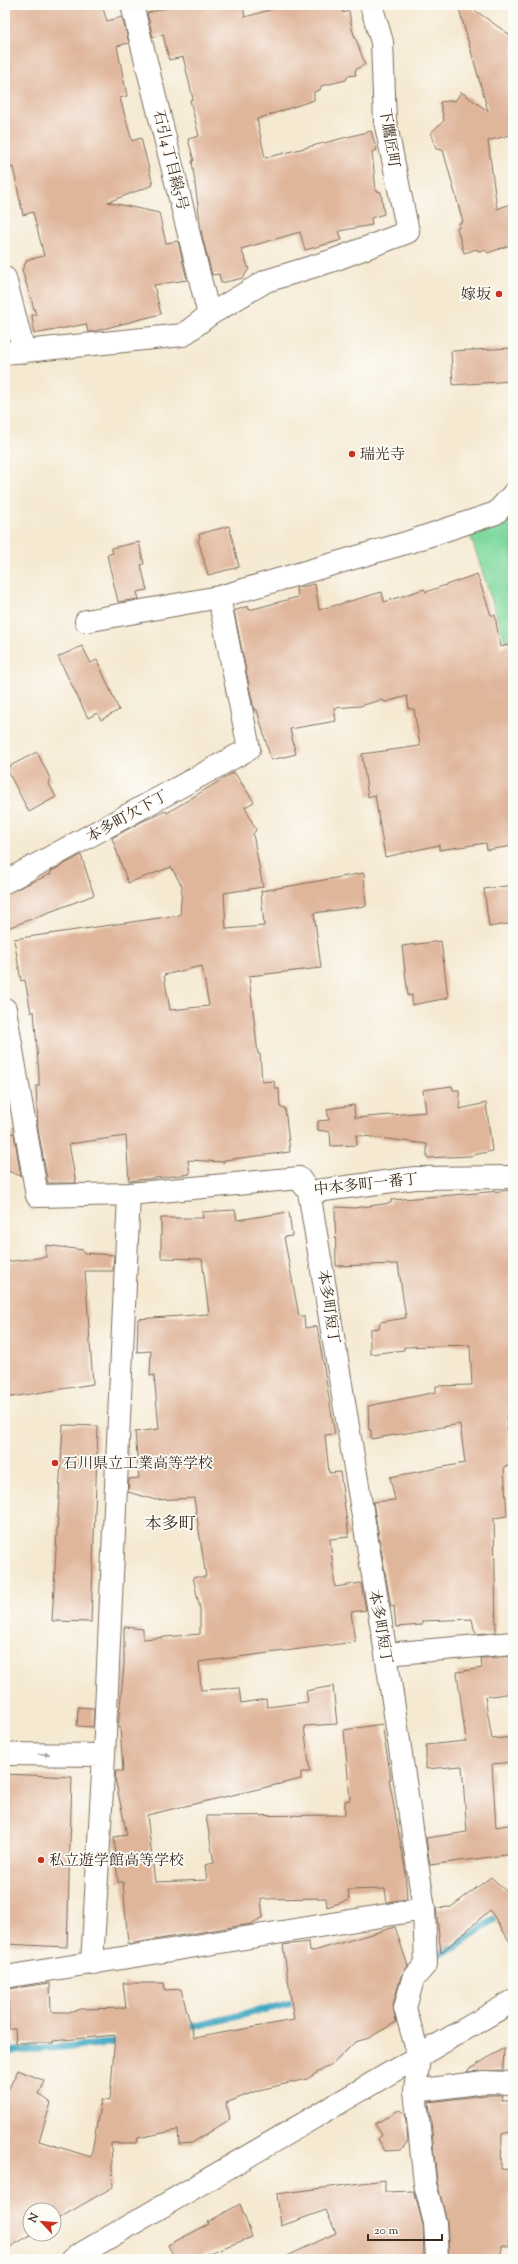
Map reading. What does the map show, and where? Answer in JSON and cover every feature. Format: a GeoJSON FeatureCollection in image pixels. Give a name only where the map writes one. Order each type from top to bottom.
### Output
{"type":"FeatureCollection","features":[{"type":"Feature","properties":{"kind":"street","name":"石引4丁目線5号"},"geometry":{"type":"LineString","coordinates":[[132,5],[210,316]]}},
{"type":"Feature","properties":{"kind":"street","name":"下鷹匠町"},"geometry":{"type":"LineString","coordinates":[[371,5],[382,42],[419,212]]}},
{"type":"Feature","properties":{"kind":"street","name":"下鷹匠町"},"geometry":{"type":"LineString","coordinates":[[210,316],[266,281],[331,262],[408,232],[385,121],[382,42]]}},
{"type":"Feature","properties":{"kind":"street"},"geometry":{"type":"LineString","coordinates":[[5,278],[14,352],[183,335],[210,316]]}},
{"type":"Feature","properties":{"kind":"street"},"geometry":{"type":"LineString","coordinates":[[86,621],[219,597],[409,542],[496,513],[513,494]]}},
{"type":"Feature","properties":{"kind":"street","name":"本多町欠下丁"},"geometry":{"type":"LineString","coordinates":[[5,882],[249,749],[219,597]]}},
{"type":"Feature","properties":{"kind":"street"},"geometry":{"type":"LineString","coordinates":[[5,1009],[37,1196],[129,1194],[104,1755],[92,1964]]}},
{"type":"Feature","properties":{"kind":"street","name":"中本多町一番丁"},"geometry":{"type":"LineString","coordinates":[[129,1194],[299,1178],[308,1192],[414,1178],[513,1177]]}},
{"type":"Feature","properties":{"kind":"street","name":"本多町短丁"},"geometry":{"type":"LineString","coordinates":[[308,1192],[386,1654],[424,1909],[426,1964],[412,1979],[405,2008],[419,2057]]}},
{"type":"Feature","properties":{"kind":"street"},"geometry":{"type":"LineString","coordinates":[[386,1654],[513,1643]]}},
{"type":"Feature","properties":{"kind":"street"},"geometry":{"type":"LineString","coordinates":[[5,1754],[104,1755]]}},
{"type":"Feature","properties":{"kind":"street"},"geometry":{"type":"LineString","coordinates":[[5,1977],[424,1909]]}},
{"type":"Feature","properties":{"kind":"street"},"geometry":{"type":"LineString","coordinates":[[73,2259],[513,2001]]}},
{"type":"Feature","properties":{"kind":"street"},"geometry":{"type":"LineString","coordinates":[[419,2057],[415,2091],[425,2184],[435,2223],[437,2259]]}},
{"type":"Feature","properties":{"kind":"street"},"geometry":{"type":"LineString","coordinates":[[415,2091],[484,2082],[513,2083]]}},
{"type":"Feature","properties":{"kind":"green space"},"geometry":{"type":"Polygon","coordinates":[[[513,518],[513,640],[505,641],[469,531],[513,518]]]}},
{"type":"Feature","properties":{"kind":"building"},"geometry":{"type":"Polygon","coordinates":[[[5,5],[102,5],[107,21],[122,17],[129,43],[117,46],[127,96],[120,98],[132,141],[141,138],[153,185],[108,202],[159,213],[166,243],[178,241],[187,280],[154,285],[161,314],[91,332],[88,332],[86,324],[34,334],[32,315],[36,315],[22,270],[27,260],[44,256],[33,212],[23,215],[13,167],[5,169],[5,5]]]}},
{"type":"Feature","properties":{"kind":"building"},"geometry":{"type":"Polygon","coordinates":[[[177,5],[243,5],[245,17],[287,5],[342,5],[343,13],[349,11],[352,29],[365,64],[355,70],[356,75],[348,76],[346,80],[321,86],[320,90],[314,92],[314,100],[257,119],[265,158],[371,131],[377,150],[372,152],[376,191],[381,192],[384,214],[371,218],[372,225],[339,231],[342,240],[305,250],[300,232],[241,249],[249,269],[243,278],[221,283],[219,274],[212,275],[202,236],[192,161],[194,161],[188,139],[199,136],[190,100],[193,99],[183,57],[169,60],[163,34],[153,37],[147,13],[177,5]]]}},
{"type":"Feature","properties":{"kind":"building"},"geometry":{"type":"Polygon","coordinates":[[[458,5],[467,5],[513,37],[513,134],[488,141],[497,209],[513,203],[513,244],[488,253],[485,250],[478,251],[477,249],[464,253],[457,228],[460,227],[459,223],[463,222],[443,150],[436,149],[431,132],[444,121],[440,102],[456,100],[461,92],[488,111],[458,5]]]}},
{"type":"Feature","properties":{"kind":"building"},"geometry":{"type":"Polygon","coordinates":[[[513,348],[513,381],[453,385],[451,351],[513,348]]]}},
{"type":"Feature","properties":{"kind":"building"},"geometry":{"type":"Polygon","coordinates":[[[229,526],[239,567],[208,575],[198,539],[200,538],[199,534],[229,526]]]}},
{"type":"Feature","properties":{"kind":"building"},"geometry":{"type":"Polygon","coordinates":[[[139,542],[144,564],[141,565],[147,590],[137,592],[139,599],[118,602],[107,555],[113,553],[111,548],[139,542]]]}},
{"type":"Feature","properties":{"kind":"building"},"geometry":{"type":"Polygon","coordinates":[[[477,574],[491,615],[495,615],[500,647],[513,644],[513,846],[487,850],[486,843],[439,850],[439,845],[385,857],[375,795],[368,797],[362,754],[420,746],[414,709],[409,709],[407,696],[386,702],[381,700],[360,706],[334,708],[336,721],[290,729],[296,754],[271,760],[257,710],[254,710],[234,611],[248,606],[249,610],[298,597],[296,588],[315,584],[319,610],[382,592],[384,602],[424,589],[426,592],[477,574]]]}},
{"type":"Feature","properties":{"kind":"building"},"geometry":{"type":"Polygon","coordinates":[[[82,646],[91,663],[97,660],[119,710],[101,720],[97,713],[88,718],[58,657],[82,646]]]}},
{"type":"Feature","properties":{"kind":"building"},"geometry":{"type":"Polygon","coordinates":[[[37,752],[51,780],[48,782],[56,797],[29,812],[6,768],[37,752]]]}},
{"type":"Feature","properties":{"kind":"building"},"geometry":{"type":"Polygon","coordinates":[[[234,772],[254,802],[245,807],[256,830],[253,834],[263,887],[224,893],[226,929],[264,926],[261,891],[364,873],[366,906],[314,913],[321,968],[249,976],[258,1054],[260,1054],[262,1082],[274,1081],[275,1088],[279,1089],[280,1107],[285,1108],[290,1152],[224,1160],[224,1162],[188,1160],[190,1174],[129,1181],[126,1136],[69,1144],[76,1183],[48,1183],[38,1130],[36,1086],[39,1086],[39,1075],[34,1011],[31,1013],[25,980],[21,981],[14,939],[180,915],[182,886],[171,867],[128,883],[112,838],[141,822],[166,811],[167,813],[234,772]],[[202,966],[164,975],[170,1010],[209,1006],[202,966]]]}},
{"type":"Feature","properties":{"kind":"building"},"geometry":{"type":"Polygon","coordinates":[[[81,855],[94,895],[5,929],[5,894],[51,874],[50,872],[81,855]]]}},
{"type":"Feature","properties":{"kind":"building"},"geometry":{"type":"Polygon","coordinates":[[[513,885],[513,923],[489,927],[484,889],[513,885]]]}},
{"type":"Feature","properties":{"kind":"building"},"geometry":{"type":"Polygon","coordinates":[[[441,941],[448,998],[412,1005],[412,995],[408,996],[402,946],[441,941]]]}},
{"type":"Feature","properties":{"kind":"building"},"geometry":{"type":"Polygon","coordinates":[[[452,1086],[453,1090],[459,1090],[460,1109],[486,1103],[492,1151],[469,1156],[427,1158],[427,1144],[356,1135],[357,1145],[331,1146],[330,1132],[318,1130],[318,1121],[329,1120],[327,1109],[354,1105],[355,1118],[426,1112],[423,1090],[452,1086]]]}},
{"type":"Feature","properties":{"kind":"building"},"geometry":{"type":"Polygon","coordinates":[[[14,1133],[21,1176],[5,1170],[5,1134],[14,1133]]]}},
{"type":"Feature","properties":{"kind":"building"},"geometry":{"type":"Polygon","coordinates":[[[513,1190],[513,1416],[506,1416],[511,1466],[504,1467],[507,1516],[494,1518],[496,1632],[477,1634],[474,1629],[472,1619],[422,1621],[422,1625],[396,1627],[394,1606],[391,1607],[373,1502],[395,1500],[390,1477],[465,1463],[460,1424],[371,1439],[368,1406],[436,1392],[436,1386],[472,1385],[470,1345],[404,1347],[404,1350],[370,1354],[370,1329],[379,1328],[380,1322],[406,1318],[398,1264],[336,1266],[335,1207],[354,1208],[391,1203],[391,1200],[513,1190]]]}},
{"type":"Feature","properties":{"kind":"building"},"geometry":{"type":"Polygon","coordinates":[[[235,1210],[237,1220],[289,1212],[292,1236],[284,1237],[299,1316],[304,1316],[305,1328],[317,1326],[335,1434],[325,1435],[329,1473],[340,1472],[349,1537],[330,1539],[335,1587],[361,1583],[366,1610],[351,1612],[355,1642],[199,1662],[201,1690],[239,1688],[241,1703],[266,1699],[267,1707],[308,1702],[306,1691],[333,1686],[337,1724],[304,1726],[310,1772],[301,1772],[301,1779],[147,1815],[155,1882],[207,1880],[205,1865],[214,1863],[206,1816],[345,1815],[345,1801],[350,1800],[344,1730],[382,1724],[391,1779],[389,1779],[405,1868],[407,1899],[387,1902],[385,1889],[348,1890],[349,1900],[327,1907],[326,1898],[261,1899],[263,1917],[251,1924],[128,1944],[123,1882],[118,1882],[114,1837],[127,1835],[115,1778],[116,1771],[123,1771],[120,1727],[118,1727],[124,1665],[124,1627],[143,1629],[143,1639],[200,1634],[200,1609],[193,1577],[206,1577],[194,1498],[156,1500],[128,1492],[129,1479],[139,1478],[135,1432],[159,1429],[154,1375],[150,1376],[151,1351],[137,1352],[138,1319],[209,1314],[202,1259],[161,1258],[161,1218],[203,1218],[202,1212],[235,1210]]]}},
{"type":"Feature","properties":{"kind":"building"},"geometry":{"type":"Polygon","coordinates":[[[46,1245],[83,1250],[83,1253],[114,1255],[113,1271],[85,1271],[93,1384],[5,1398],[5,1262],[46,1257],[46,1245]]]}},
{"type":"Feature","properties":{"kind":"building"},"geometry":{"type":"Polygon","coordinates":[[[63,1425],[98,1426],[91,1622],[52,1621],[63,1425]]]}},
{"type":"Feature","properties":{"kind":"building"},"geometry":{"type":"Polygon","coordinates":[[[513,1656],[513,1693],[485,1697],[492,1739],[513,1737],[513,1762],[492,1764],[496,1827],[513,1824],[513,1854],[430,1865],[426,1838],[467,1832],[462,1766],[426,1769],[426,1745],[466,1741],[457,1672],[482,1668],[481,1658],[513,1656]]]}},
{"type":"Feature","properties":{"kind":"building"},"geometry":{"type":"Polygon","coordinates":[[[78,1707],[94,1708],[93,1727],[77,1726],[78,1707]]]}},
{"type":"Feature","properties":{"kind":"building","name":"私立遊学館高等学校"},"geometry":{"type":"Polygon","coordinates":[[[5,1774],[72,1777],[67,1947],[5,1944],[5,1774]]]}},
{"type":"Feature","properties":{"kind":"building"},"geometry":{"type":"Polygon","coordinates":[[[491,1877],[513,1898],[513,1947],[490,1910],[441,1953],[436,1908],[451,1907],[491,1877]]]}},
{"type":"Feature","properties":{"kind":"building"},"geometry":{"type":"Polygon","coordinates":[[[395,1927],[408,1966],[401,1976],[393,2005],[396,2022],[369,2038],[355,2042],[335,2062],[307,2079],[259,2090],[226,2103],[229,2120],[192,2143],[179,2144],[178,2130],[138,2138],[137,2143],[111,2143],[113,2187],[62,2216],[62,2202],[22,2202],[22,2240],[5,2250],[5,2096],[18,2070],[45,2081],[39,2094],[51,2103],[39,2141],[91,2157],[101,2100],[110,2101],[115,2035],[53,2041],[53,2043],[16,2043],[15,2029],[9,2029],[8,1989],[50,1983],[51,2012],[73,2012],[81,2009],[126,2008],[123,1983],[164,1983],[165,1990],[181,1989],[194,2038],[294,2020],[283,1945],[309,1942],[310,1952],[395,1927]]]}},
{"type":"Feature","properties":{"kind":"building"},"geometry":{"type":"Polygon","coordinates":[[[504,2048],[503,2070],[467,2072],[468,2070],[504,2048]]]}},
{"type":"Feature","properties":{"kind":"building"},"geometry":{"type":"Polygon","coordinates":[[[485,2095],[502,2095],[501,2100],[513,2100],[513,2131],[502,2134],[501,2169],[513,2170],[513,2194],[510,2194],[511,2222],[508,2246],[501,2246],[500,2259],[449,2259],[447,2222],[437,2182],[429,2102],[485,2095]]]}},
{"type":"Feature","properties":{"kind":"building"},"geometry":{"type":"Polygon","coordinates":[[[399,2110],[405,2113],[408,2141],[401,2150],[385,2151],[378,2139],[382,2135],[375,2124],[399,2110]]]}},
{"type":"Feature","properties":{"kind":"building"},"geometry":{"type":"Polygon","coordinates":[[[385,2180],[385,2192],[414,2191],[423,2225],[424,2259],[281,2259],[336,2233],[326,2210],[281,2226],[277,2194],[385,2180]]]}},
{"type":"Feature","properties":{"kind":"building"},"geometry":{"type":"Polygon","coordinates":[[[240,2204],[252,2237],[193,2259],[175,2259],[168,2245],[209,2224],[208,2222],[240,2204]]]}},
{"type":"Feature","properties":{"kind":"waterway"},"geometry":{"type":"LineString","coordinates":[[441,1953],[455,1948],[513,1904]]}},
{"type":"Feature","properties":{"kind":"waterway"},"geometry":{"type":"LineString","coordinates":[[183,2029],[301,2001]]}},
{"type":"Feature","properties":{"kind":"waterway"},"geometry":{"type":"LineString","coordinates":[[5,2052],[124,2042]]}},
{"type":"Feature","properties":{"kind":"place","name":"嫁坂"},"geometry":{"type":"Point","coordinates":[499,294]}},
{"type":"Feature","properties":{"kind":"place","name":"瑞光寺"},"geometry":{"type":"Point","coordinates":[352,454]}},
{"type":"Feature","properties":{"kind":"place","name":"石川県立工業高等学校"},"geometry":{"type":"Point","coordinates":[55,1463]}},
{"type":"Feature","properties":{"kind":"place","name":"私立遊学館高等学校"},"geometry":{"type":"Point","coordinates":[41,1860]}},
{"type":"Feature","properties":{"kind":"district","name":"本多町"},"geometry":{"type":"Point","coordinates":[170,1523]}}]}
